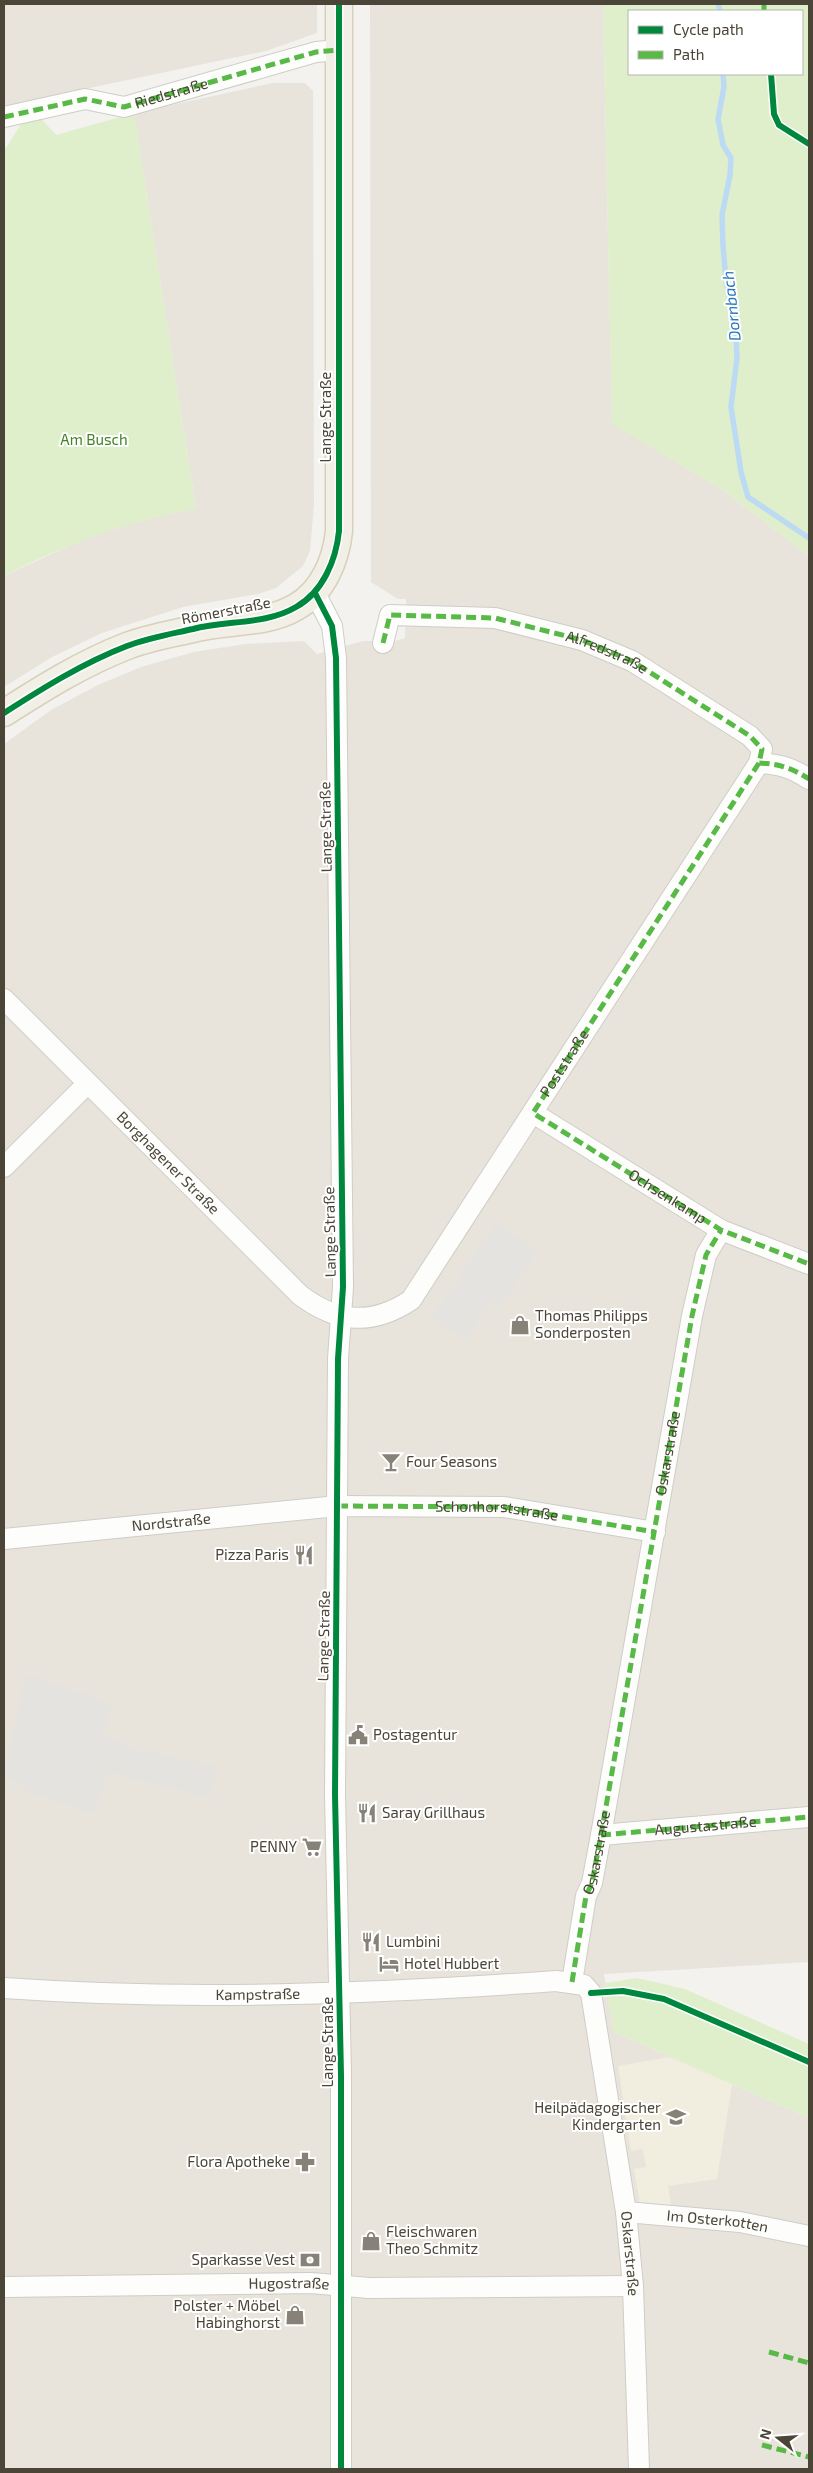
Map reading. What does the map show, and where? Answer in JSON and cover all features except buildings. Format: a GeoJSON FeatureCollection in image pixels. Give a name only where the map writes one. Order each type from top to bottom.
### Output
{"type":"FeatureCollection","features":[{"type":"Feature","properties":{"kind":"main road","name":"Lange Straße"},"geometry":{"type":"LineString","coordinates":[[315,593],[327,573],[337,546],[339,531],[339,4]]}},
{"type":"Feature","properties":{"kind":"main road","name":"Römerstraße"},"geometry":{"type":"LineString","coordinates":[[4,713],[54,682],[128,646],[211,624],[272,616],[296,608],[315,593]]}},
{"type":"Feature","properties":{"kind":"street","name":"Riedstraße"},"geometry":{"type":"LineString","coordinates":[[4,117],[85,99],[124,107],[316,52],[339,50]]}},
{"type":"Feature","properties":{"kind":"street","name":"Lange Straße"},"geometry":{"type":"LineString","coordinates":[[315,593],[332,626],[336,646],[343,1287],[340,1317],[335,1795],[340,1993],[341,2469]]}},
{"type":"Feature","properties":{"kind":"street","name":"Alfredstraße"},"geometry":{"type":"LineString","coordinates":[[383,643],[390,615],[495,618],[582,640],[632,661],[750,736],[762,749],[759,763]]}},
{"type":"Feature","properties":{"kind":"street","name":"Poststraße"},"geometry":{"type":"LineString","coordinates":[[340,1317],[368,1317],[394,1310],[411,1300],[759,763]]}},
{"type":"Feature","properties":{"kind":"street"},"geometry":{"type":"LineString","coordinates":[[759,763],[778,764],[792,768],[809,779]]}},
{"type":"Feature","properties":{"kind":"street","name":"Borghagener Straße"},"geometry":{"type":"LineString","coordinates":[[4,999],[300,1295],[318,1308],[340,1317]]}},
{"type":"Feature","properties":{"kind":"street"},"geometry":{"type":"LineString","coordinates":[[4,1168],[87,1084]]}},
{"type":"Feature","properties":{"kind":"street","name":"Ochsenkamp"},"geometry":{"type":"LineString","coordinates":[[533,1113],[721,1230],[809,1264]]}},
{"type":"Feature","properties":{"kind":"street","name":"Oskarstraße"},"geometry":{"type":"LineString","coordinates":[[639,2469],[633,2286],[626,2212],[592,1993],[584,1985],[572,1982],[586,1896],[592,1883],[601,1835],[692,1316],[706,1255],[721,1230]]}},
{"type":"Feature","properties":{"kind":"street","name":"Schonhorststraße"},"geometry":{"type":"LineString","coordinates":[[338,1506],[504,1507],[654,1532]]}},
{"type":"Feature","properties":{"kind":"street","name":"Nordstraße"},"geometry":{"type":"LineString","coordinates":[[4,1539],[338,1506]]}},
{"type":"Feature","properties":{"kind":"street","name":"Augustastraße"},"geometry":{"type":"LineString","coordinates":[[601,1835],[809,1817]]}},
{"type":"Feature","properties":{"kind":"street","name":"Kampstraße"},"geometry":{"type":"LineString","coordinates":[[4,1988],[75,1993],[340,1993],[572,1982]]}},
{"type":"Feature","properties":{"kind":"street","name":"Im Osterkotten"},"geometry":{"type":"LineString","coordinates":[[626,2212],[740,2222],[809,2236]]}},
{"type":"Feature","properties":{"kind":"street","name":"Hugostraße"},"geometry":{"type":"LineString","coordinates":[[4,2287],[311,2283],[369,2288],[633,2286]]}},
{"type":"Feature","properties":{"kind":"shaded area"},"geometry":{"type":"Polygon","coordinates":[[[4,4],[317,4],[317,33],[266,51],[4,106],[4,4]]]}},
{"type":"Feature","properties":{"kind":"shaded area"},"geometry":{"type":"Polygon","coordinates":[[[370,4],[603,4],[612,423],[724,491],[809,556],[809,1962],[604,1974],[614,2032],[809,2118],[809,2469],[4,2469],[4,744],[51,710],[98,685],[141,667],[194,652],[245,644],[304,641],[317,654],[363,641],[395,641],[405,638],[406,599],[398,599],[371,582],[370,4]]]}},
{"type":"Feature","properties":{"kind":"shaded area"},"geometry":{"type":"Polygon","coordinates":[[[273,83],[305,83],[313,91],[314,505],[310,551],[303,566],[276,588],[258,594],[183,607],[102,633],[52,657],[4,687],[4,576],[94,534],[156,516],[196,509],[134,113],[273,83]]]}},
{"type":"Feature","properties":{"kind":"shaded area"},"geometry":{"type":"Polygon","coordinates":[[[496,1222],[538,1251],[499,1309],[491,1304],[466,1340],[431,1317],[496,1222]]]}},
{"type":"Feature","properties":{"kind":"shaded area"},"geometry":{"type":"Polygon","coordinates":[[[26,1674],[111,1703],[104,1734],[141,1751],[217,1766],[211,1798],[108,1772],[94,1814],[33,1793],[4,1775],[26,1674]]]}},
{"type":"Feature","properties":{"kind":"shaded area","name":"Heilpädagogischer Kindergarten"},"geometry":{"type":"Polygon","coordinates":[[[669,2057],[732,2084],[717,2179],[668,2186],[671,2205],[647,2208],[640,2203],[634,2169],[646,2167],[643,2149],[631,2151],[618,2066],[669,2057]]]}},
{"type":"Feature","properties":{"kind":"green space"},"geometry":{"type":"Polygon","coordinates":[[[603,4],[809,4],[809,556],[724,491],[612,424],[603,4]]]}},
{"type":"Feature","properties":{"kind":"green space","name":"Am Busch"},"geometry":{"type":"Polygon","coordinates":[[[134,113],[196,509],[146,520],[98,535],[51,553],[4,576],[4,151],[23,121],[38,115],[56,135],[134,113]]]}},
{"type":"Feature","properties":{"kind":"green space"},"geometry":{"type":"Polygon","coordinates":[[[637,1978],[685,1989],[809,2044],[809,2118],[614,2032],[605,1983],[637,1978]]]}},
{"type":"Feature","properties":{"kind":"waterway","name":"Dornbach"},"geometry":{"type":"LineString","coordinates":[[718,4],[720,10]]}},
{"type":"Feature","properties":{"kind":"waterway","name":"Dornbach"},"geometry":{"type":"LineString","coordinates":[[723,75],[724,87],[718,119],[723,145],[731,158],[730,175],[722,215],[723,245],[726,281],[736,333],[737,358],[731,407],[741,472],[748,497],[809,538]]}},
{"type":"Feature","properties":{"kind":"marked path"},"geometry":{"type":"LineString","coordinates":[[764,4],[764,10]]}},
{"type":"Feature","properties":{"kind":"marked path"},"geometry":{"type":"LineString","coordinates":[[4,117],[85,99],[124,107],[316,52],[339,50]]}},
{"type":"Feature","properties":{"kind":"marked path"},"geometry":{"type":"LineString","coordinates":[[383,643],[390,615],[495,618],[582,640],[632,661],[750,736],[762,749],[759,763],[786,767],[809,779]]}},
{"type":"Feature","properties":{"kind":"marked path"},"geometry":{"type":"LineString","coordinates":[[759,763],[533,1113],[721,1230],[809,1264]]}},
{"type":"Feature","properties":{"kind":"marked path"},"geometry":{"type":"LineString","coordinates":[[572,1982],[586,1896],[592,1883],[601,1835],[692,1316],[706,1255],[721,1230]]}},
{"type":"Feature","properties":{"kind":"marked path"},"geometry":{"type":"LineString","coordinates":[[338,1506],[504,1507],[655,1532]]}},
{"type":"Feature","properties":{"kind":"marked path"},"geometry":{"type":"LineString","coordinates":[[601,1835],[809,1817]]}},
{"type":"Feature","properties":{"kind":"marked path"},"geometry":{"type":"LineString","coordinates":[[769,2352],[809,2363]]}},
{"type":"Feature","properties":{"kind":"marked path"},"geometry":{"type":"LineString","coordinates":[[762,2445],[809,2457]]}},
{"type":"Feature","properties":{"kind":"cycle path"},"geometry":{"type":"LineString","coordinates":[[4,713],[79,668],[127,646],[151,638],[206,626],[272,617],[284,613],[296,607],[314,593],[331,564],[339,531],[339,4]]}},
{"type":"Feature","properties":{"kind":"cycle path"},"geometry":{"type":"LineString","coordinates":[[771,75],[774,114],[779,125],[809,144]]}},
{"type":"Feature","properties":{"kind":"cycle path"},"geometry":{"type":"LineString","coordinates":[[315,593],[332,626],[336,658],[343,1287],[338,1359],[335,1795],[341,2075],[341,2469]]}},
{"type":"Feature","properties":{"kind":"cycle path"},"geometry":{"type":"LineString","coordinates":[[591,1993],[623,1991],[664,1999],[809,2062]]}},
{"type":"Feature","properties":{"kind":"place","name":"Thomas Philipps Sonderposten"},"geometry":{"type":"Point","coordinates":[520,1325]}},
{"type":"Feature","properties":{"kind":"place","name":"Four Seasons"},"geometry":{"type":"Point","coordinates":[391,1462]}},
{"type":"Feature","properties":{"kind":"place","name":"Pizza Paris"},"geometry":{"type":"Point","coordinates":[304,1555]}},
{"type":"Feature","properties":{"kind":"place","name":"Postagentur"},"geometry":{"type":"Point","coordinates":[358,1735]}},
{"type":"Feature","properties":{"kind":"place","name":"Saray Grillhaus"},"geometry":{"type":"Point","coordinates":[367,1813]}},
{"type":"Feature","properties":{"kind":"place","name":"PENNY"},"geometry":{"type":"Point","coordinates":[312,1847]}},
{"type":"Feature","properties":{"kind":"place","name":"Lumbini"},"geometry":{"type":"Point","coordinates":[371,1942]}},
{"type":"Feature","properties":{"kind":"place","name":"Hotel Hubbert"},"geometry":{"type":"Point","coordinates":[389,1964]}},
{"type":"Feature","properties":{"kind":"place","name":"Heilpädagogischer Kindergarten"},"geometry":{"type":"Point","coordinates":[676,2117]}},
{"type":"Feature","properties":{"kind":"place","name":"Flora Apotheke"},"geometry":{"type":"Point","coordinates":[305,2162]}},
{"type":"Feature","properties":{"kind":"place","name":"Fleischwaren Theo Schmitz"},"geometry":{"type":"Point","coordinates":[371,2241]}},
{"type":"Feature","properties":{"kind":"place","name":"Sparkasse Vest"},"geometry":{"type":"Point","coordinates":[310,2260]}},
{"type":"Feature","properties":{"kind":"place","name":"Polster + Möbel Habinghorst"},"geometry":{"type":"Point","coordinates":[295,2315]}}]}
